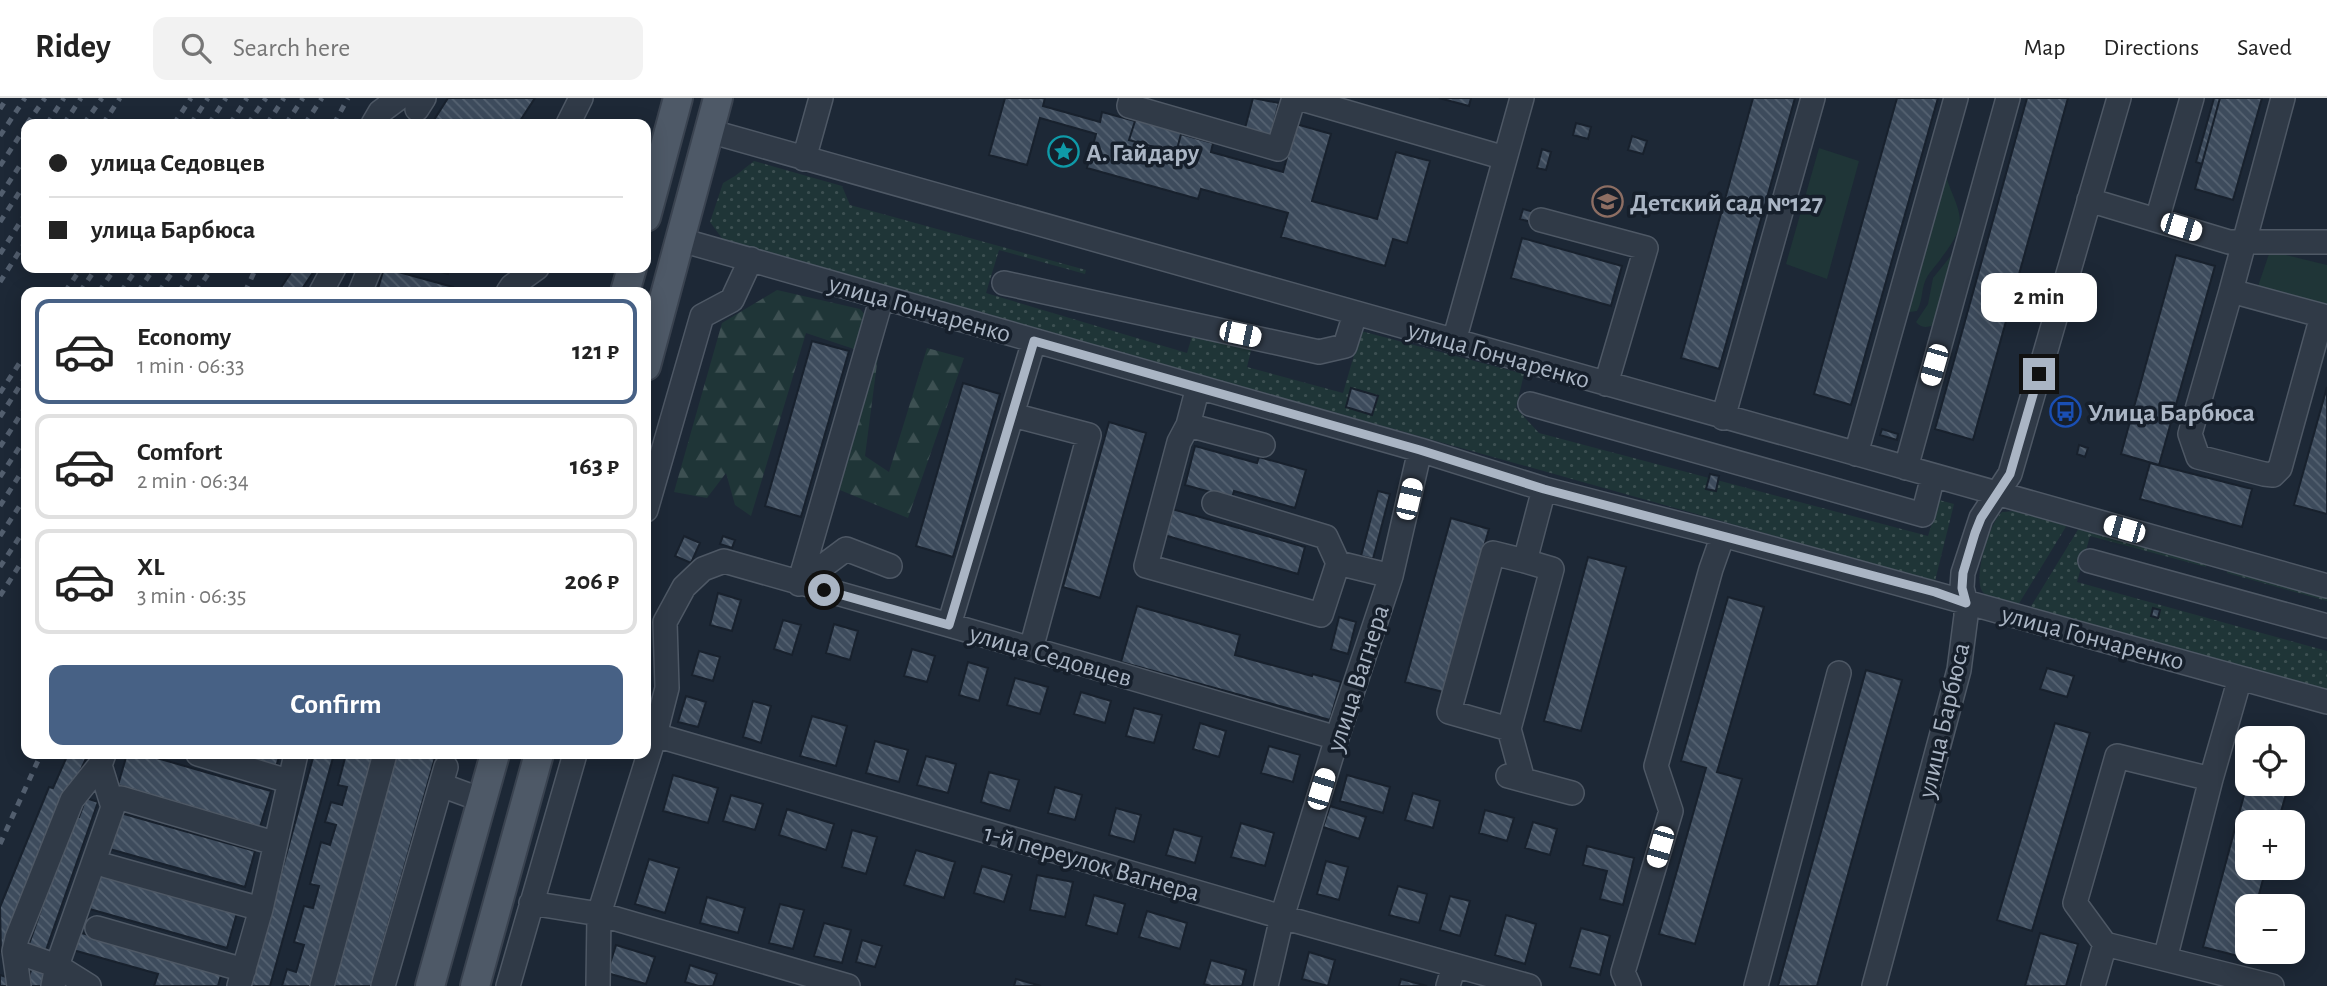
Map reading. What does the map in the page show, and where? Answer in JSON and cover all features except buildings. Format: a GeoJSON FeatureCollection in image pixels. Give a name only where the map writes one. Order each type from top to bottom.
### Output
{"type":"FeatureCollection","features":[{"type":"Feature","properties":{"kind":"main road"},"geometry":{"type":"LineString","coordinates":[[651,348],[718,98]]}},
{"type":"Feature","properties":{"kind":"main road"},"geometry":{"type":"LineString","coordinates":[[651,198],[675,109]]}},
{"type":"Feature","properties":{"kind":"main road","name":"улица Гончаренко"},"geometry":{"type":"LineString","coordinates":[[675,109],[709,131]]}},
{"type":"Feature","properties":{"kind":"main road","name":"улица Гончаренко"},"geometry":{"type":"LineString","coordinates":[[651,231],[681,240]]}},
{"type":"Feature","properties":{"kind":"main road"},"geometry":{"type":"LineString","coordinates":[[430,986],[494,759]]}},
{"type":"Feature","properties":{"kind":"main road"},"geometry":{"type":"LineString","coordinates":[[475,986],[538,759]]}},
{"type":"Feature","properties":{"kind":"street"},"geometry":{"type":"LineString","coordinates":[[570,119],[581,98]]}},
{"type":"Feature","properties":{"kind":"street"},"geometry":{"type":"LineString","coordinates":[[804,159],[821,98]]}},
{"type":"Feature","properties":{"kind":"street"},"geometry":{"type":"LineString","coordinates":[[1131,98],[1129,106],[1278,149],[1296,98],[1505,158]]}},
{"type":"Feature","properties":{"kind":"street"},"geometry":{"type":"LineString","coordinates":[[1454,341],[1522,98]]}},
{"type":"Feature","properties":{"kind":"street"},"geometry":{"type":"LineString","coordinates":[[1723,418],[1813,98]]}},
{"type":"Feature","properties":{"kind":"street"},"geometry":{"type":"LineString","coordinates":[[1856,454],[1956,98]]}},
{"type":"Feature","properties":{"kind":"street"},"geometry":{"type":"LineString","coordinates":[[1906,468],[2008,98]]}},
{"type":"Feature","properties":{"kind":"street","name":"улица Барбюса"},"geometry":{"type":"LineString","coordinates":[[1874,986],[1959,670],[1966,603],[1962,588],[1963,573],[1981,518],[2010,474],[2119,98]]}},
{"type":"Feature","properties":{"kind":"street"},"geometry":{"type":"LineString","coordinates":[[2157,220],[2192,98]]}},
{"type":"Feature","properties":{"kind":"street"},"geometry":{"type":"LineString","coordinates":[[2231,291],[2325,317],[2280,468],[2273,475],[2198,457],[2190,434],[2283,98]]}},
{"type":"Feature","properties":{"kind":"street"},"geometry":{"type":"LineString","coordinates":[[376,119],[380,112],[413,102]]}},
{"type":"Feature","properties":{"kind":"street","name":"улица Гончаренко"},"geometry":{"type":"LineString","coordinates":[[709,131],[2327,586]]}},
{"type":"Feature","properties":{"kind":"street"},"geometry":{"type":"LineString","coordinates":[[2089,200],[2229,242],[2327,242]]}},
{"type":"Feature","properties":{"kind":"street"},"geometry":{"type":"LineString","coordinates":[[1541,220],[1646,248],[1606,384]]}},
{"type":"Feature","properties":{"kind":"street","name":"улица Гончаренко"},"geometry":{"type":"LineString","coordinates":[[681,240],[1420,450],[1544,489],[1935,592],[1966,603],[2327,702]]}},
{"type":"Feature","properties":{"kind":"street"},"geometry":{"type":"LineString","coordinates":[[651,493],[702,316],[732,300],[751,259]]}},
{"type":"Feature","properties":{"kind":"street"},"geometry":{"type":"LineString","coordinates":[[511,287],[530,273]]}},
{"type":"Feature","properties":{"kind":"street"},"geometry":{"type":"LineString","coordinates":[[1004,283],[1319,352],[1345,346],[1355,314]]}},
{"type":"Feature","properties":{"kind":"street"},"geometry":{"type":"LineString","coordinates":[[799,583],[882,297]]}},
{"type":"Feature","properties":{"kind":"street"},"geometry":{"type":"LineString","coordinates":[[949,625],[1034,341]]}},
{"type":"Feature","properties":{"kind":"street"},"geometry":{"type":"LineString","coordinates":[[1198,387],[1188,425],[1179,442],[1146,566],[1321,615],[1338,562],[1326,537],[1214,503]]}},
{"type":"Feature","properties":{"kind":"street"},"geometry":{"type":"LineString","coordinates":[[1530,404],[1923,516],[1933,476]]}},
{"type":"Feature","properties":{"kind":"street"},"geometry":{"type":"LineString","coordinates":[[1013,415],[1089,435],[1031,649]]}},
{"type":"Feature","properties":{"kind":"street"},"geometry":{"type":"LineString","coordinates":[[1188,425],[1263,445]]}},
{"type":"Feature","properties":{"kind":"street","name":"улица Вагнера"},"geometry":{"type":"LineString","coordinates":[[1266,986],[1282,917],[1337,738],[1391,576],[1420,450]]}},
{"type":"Feature","properties":{"kind":"street"},"geometry":{"type":"LineString","coordinates":[[1525,561],[1544,489]]}},
{"type":"Feature","properties":{"kind":"street"},"geometry":{"type":"LineString","coordinates":[[1629,986],[1623,972],[1671,811],[1656,766],[1711,569],[1724,535]]}},
{"type":"Feature","properties":{"kind":"street"},"geometry":{"type":"LineString","coordinates":[[799,583],[846,549],[890,566]]}},
{"type":"Feature","properties":{"kind":"street"},"geometry":{"type":"LineString","coordinates":[[1509,729],[1450,712],[1493,553],[1552,569],[1509,729],[1516,778],[1572,793]]}},
{"type":"Feature","properties":{"kind":"street"},"geometry":{"type":"LineString","coordinates":[[2210,593],[2220,556]]}},
{"type":"Feature","properties":{"kind":"street","name":"улица Седовцев"},"geometry":{"type":"LineString","coordinates":[[656,735],[667,688],[665,622],[684,587],[703,569],[724,561],[1337,738]]}},
{"type":"Feature","properties":{"kind":"street"},"geometry":{"type":"LineString","coordinates":[[2090,561],[2327,626]]}},
{"type":"Feature","properties":{"kind":"street"},"geometry":{"type":"LineString","coordinates":[[1338,562],[1391,576]]}},
{"type":"Feature","properties":{"kind":"street"},"geometry":{"type":"LineString","coordinates":[[1756,986],[1839,673]]}},
{"type":"Feature","properties":{"kind":"street"},"geometry":{"type":"LineString","coordinates":[[2165,959],[2240,678]]}},
{"type":"Feature","properties":{"kind":"street"},"geometry":{"type":"LineString","coordinates":[[651,751],[656,735]]}},
{"type":"Feature","properties":{"kind":"street","name":"1-й переулок Вагнера"},"geometry":{"type":"LineString","coordinates":[[656,735],[1282,917],[1451,976],[1529,986]]}},
{"type":"Feature","properties":{"kind":"street"},"geometry":{"type":"LineString","coordinates":[[2211,779],[2117,756],[2075,903],[2105,944],[2272,986]]}},
{"type":"Feature","properties":{"kind":"street"},"geometry":{"type":"LineString","coordinates":[[215,759],[288,781]]}},
{"type":"Feature","properties":{"kind":"street"},"geometry":{"type":"LineString","coordinates":[[97,928],[241,978],[261,909],[295,759]]}},
{"type":"Feature","properties":{"kind":"street"},"geometry":{"type":"LineString","coordinates":[[322,986],[384,759]]}},
{"type":"Feature","properties":{"kind":"street"},"geometry":{"type":"LineString","coordinates":[[508,986],[574,759]]}},
{"type":"Feature","properties":{"kind":"street"},"geometry":{"type":"LineString","coordinates":[[598,986],[599,914],[648,759]]}},
{"type":"Feature","properties":{"kind":"street"},"geometry":{"type":"LineString","coordinates":[[19,986],[14,951],[17,938],[72,800],[102,760]]}},
{"type":"Feature","properties":{"kind":"street"},"geometry":{"type":"LineString","coordinates":[[55,976],[113,807],[102,760]]}},
{"type":"Feature","properties":{"kind":"street"},"geometry":{"type":"LineString","coordinates":[[383,986],[443,776],[482,800]]}},
{"type":"Feature","properties":{"kind":"street"},"geometry":{"type":"LineString","coordinates":[[121,798],[274,843]]}},
{"type":"Feature","properties":{"kind":"street"},"geometry":{"type":"LineString","coordinates":[[107,866],[261,909]]}},
{"type":"Feature","properties":{"kind":"street"},"geometry":{"type":"LineString","coordinates":[[531,903],[599,914],[848,986]]}},
{"type":"Feature","properties":{"kind":"street"},"geometry":{"type":"LineString","coordinates":[[2092,986],[2105,944]]}},
{"type":"Feature","properties":{"kind":"street"},"geometry":{"type":"LineString","coordinates":[[14,951],[55,976],[89,986]]}},
{"type":"Feature","properties":{"kind":"green space"},"geometry":{"type":"Polygon","coordinates":[[[1819,148],[1859,161],[1827,279],[1786,264],[1819,148]]]}},
{"type":"Feature","properties":{"kind":"green space"},"geometry":{"type":"Polygon","coordinates":[[[754,161],[842,186],[850,205],[1086,270],[1085,274],[999,250],[986,293],[1187,353],[1195,326],[1253,342],[1247,367],[1343,393],[1361,331],[1524,374],[1516,408],[1539,433],[1928,536],[1939,500],[1954,504],[1935,581],[724,241],[710,222],[723,183],[754,161]]]}},
{"type":"Feature","properties":{"kind":"green space"},"geometry":{"type":"Polygon","coordinates":[[[1946,177],[1958,210],[1959,226],[1951,245],[1926,279],[1917,311],[1903,313],[1946,177]]]}},
{"type":"Feature","properties":{"kind":"green space"},"geometry":{"type":"Polygon","coordinates":[[[2270,251],[2327,265],[2327,307],[2257,289],[2270,251]]]}},
{"type":"Feature","properties":{"kind":"green space"},"geometry":{"type":"Polygon","coordinates":[[[1954,252],[1939,322],[1921,326],[1916,322],[1928,304],[1933,278],[1954,252]]]}},
{"type":"Feature","properties":{"kind":"green space"},"geometry":{"type":"Polygon","coordinates":[[[777,290],[860,309],[881,333],[865,456],[889,472],[927,348],[964,358],[908,518],[835,488],[860,351],[806,333],[751,516],[735,505],[726,473],[707,498],[674,492],[722,323],[777,290]]]}},
{"type":"Feature","properties":{"kind":"green space"},"geometry":{"type":"Polygon","coordinates":[[[2015,511],[2067,525],[2018,605],[1989,597],[1982,591],[1980,584],[1984,550],[1997,517],[2002,512],[2015,511]]]}},
{"type":"Feature","properties":{"kind":"green space"},"geometry":{"type":"Polygon","coordinates":[[[2079,528],[2206,563],[2206,567],[2090,536],[2077,582],[2327,651],[2327,695],[2030,608],[2079,528]]]}},
{"type":"Feature","properties":{"kind":"green space"},"geometry":{"type":"Polygon","coordinates":[[[2228,568],[2327,596],[2327,601],[2227,573],[2228,568]]]}},
{"type":"Feature","properties":{"kind":"railway"},"geometry":{"type":"LineString","coordinates":[[0,109],[7,98]]}},
{"type":"Feature","properties":{"kind":"railway"},"geometry":{"type":"LineString","coordinates":[[0,136],[25,98]]}},
{"type":"Feature","properties":{"kind":"railway"},"geometry":{"type":"LineString","coordinates":[[30,119],[45,98]]}},
{"type":"Feature","properties":{"kind":"railway"},"geometry":{"type":"LineString","coordinates":[[50,119],[64,98]]}},
{"type":"Feature","properties":{"kind":"railway"},"geometry":{"type":"LineString","coordinates":[[67,119],[81,98]]}},
{"type":"Feature","properties":{"kind":"railway"},"geometry":{"type":"LineString","coordinates":[[87,119],[102,98]]}},
{"type":"Feature","properties":{"kind":"railway"},"geometry":{"type":"LineString","coordinates":[[106,119],[120,98]]}},
{"type":"Feature","properties":{"kind":"railway"},"geometry":{"type":"LineString","coordinates":[[177,119],[191,98]]}},
{"type":"Feature","properties":{"kind":"railway"},"geometry":{"type":"LineString","coordinates":[[194,119],[208,98]]}},
{"type":"Feature","properties":{"kind":"railway"},"geometry":{"type":"LineString","coordinates":[[212,119],[226,98]]}},
{"type":"Feature","properties":{"kind":"railway"},"geometry":{"type":"LineString","coordinates":[[233,119],[247,98]]}},
{"type":"Feature","properties":{"kind":"railway"},"geometry":{"type":"LineString","coordinates":[[251,119],[266,98]]}},
{"type":"Feature","properties":{"kind":"railway"},"geometry":{"type":"LineString","coordinates":[[270,119],[284,98]]}},
{"type":"Feature","properties":{"kind":"railway"},"geometry":{"type":"LineString","coordinates":[[289,119],[303,98]]}},
{"type":"Feature","properties":{"kind":"railway"},"geometry":{"type":"LineString","coordinates":[[308,119],[322,98]]}},
{"type":"Feature","properties":{"kind":"railway"},"geometry":{"type":"LineString","coordinates":[[337,119],[348,98]]}},
{"type":"Feature","properties":{"kind":"railway"},"geometry":{"type":"LineString","coordinates":[[0,166],[21,134]]}},
{"type":"Feature","properties":{"kind":"railway"},"geometry":{"type":"LineString","coordinates":[[0,196],[21,164]]}},
{"type":"Feature","properties":{"kind":"railway"},"geometry":{"type":"LineString","coordinates":[[0,222],[21,190]]}},
{"type":"Feature","properties":{"kind":"railway"},"geometry":{"type":"LineString","coordinates":[[0,254],[21,221]]}},
{"type":"Feature","properties":{"kind":"railway"},"geometry":{"type":"LineString","coordinates":[[0,282],[21,249]]}},
{"type":"Feature","properties":{"kind":"railway"},"geometry":{"type":"LineString","coordinates":[[68,287],[78,273]]}},
{"type":"Feature","properties":{"kind":"railway"},"geometry":{"type":"LineString","coordinates":[[83,287],[93,273]]}},
{"type":"Feature","properties":{"kind":"railway"},"geometry":{"type":"LineString","coordinates":[[102,287],[112,273]]}},
{"type":"Feature","properties":{"kind":"railway"},"geometry":{"type":"LineString","coordinates":[[124,287],[134,273]]}},
{"type":"Feature","properties":{"kind":"railway"},"geometry":{"type":"LineString","coordinates":[[141,287],[151,273]]}},
{"type":"Feature","properties":{"kind":"railway"},"geometry":{"type":"LineString","coordinates":[[162,287],[172,273]]}},
{"type":"Feature","properties":{"kind":"railway"},"geometry":{"type":"LineString","coordinates":[[182,287],[191,273]]}},
{"type":"Feature","properties":{"kind":"railway"},"geometry":{"type":"LineString","coordinates":[[199,287],[209,273]]}},
{"type":"Feature","properties":{"kind":"railway"},"geometry":{"type":"LineString","coordinates":[[247,287],[254,273]]}},
{"type":"Feature","properties":{"kind":"railway"},"geometry":{"type":"LineString","coordinates":[[0,393],[21,361]]}},
{"type":"Feature","properties":{"kind":"railway"},"geometry":{"type":"LineString","coordinates":[[0,417],[21,384]]}},
{"type":"Feature","properties":{"kind":"railway"},"geometry":{"type":"LineString","coordinates":[[0,447],[21,414]]}},
{"type":"Feature","properties":{"kind":"railway"},"geometry":{"type":"LineString","coordinates":[[0,477],[21,445]]}},
{"type":"Feature","properties":{"kind":"railway"},"geometry":{"type":"LineString","coordinates":[[0,506],[21,473]]}},
{"type":"Feature","properties":{"kind":"railway"},"geometry":{"type":"LineString","coordinates":[[0,536],[21,504]]}},
{"type":"Feature","properties":{"kind":"railway"},"geometry":{"type":"LineString","coordinates":[[0,567],[21,535]]}},
{"type":"Feature","properties":{"kind":"railway"},"geometry":{"type":"LineString","coordinates":[[0,596],[21,563]]}},
{"type":"Feature","properties":{"kind":"railway"},"geometry":{"type":"LineString","coordinates":[[0,844],[39,759]]}},
{"type":"Feature","properties":{"kind":"place","name":"А. Гайдару"},"geometry":{"type":"Point","coordinates":[1063,152]}},
{"type":"Feature","properties":{"kind":"place","name":"Детский сад №127"},"geometry":{"type":"Point","coordinates":[1607,202]}},
{"type":"Feature","properties":{"kind":"place","name":"Улица Барбюса"},"geometry":{"type":"Point","coordinates":[2065,412]}},
{"type":"Feature","properties":{"kind":"route"},"geometry":{"type":"LineString","coordinates":[[824,590],[949,625],[1034,341],[1420,450],[1544,489],[1724,535],[1935,592],[1966,603],[1962,588],[1963,573],[1975,533],[1981,518],[2010,474],[2039,374]]}}]}
